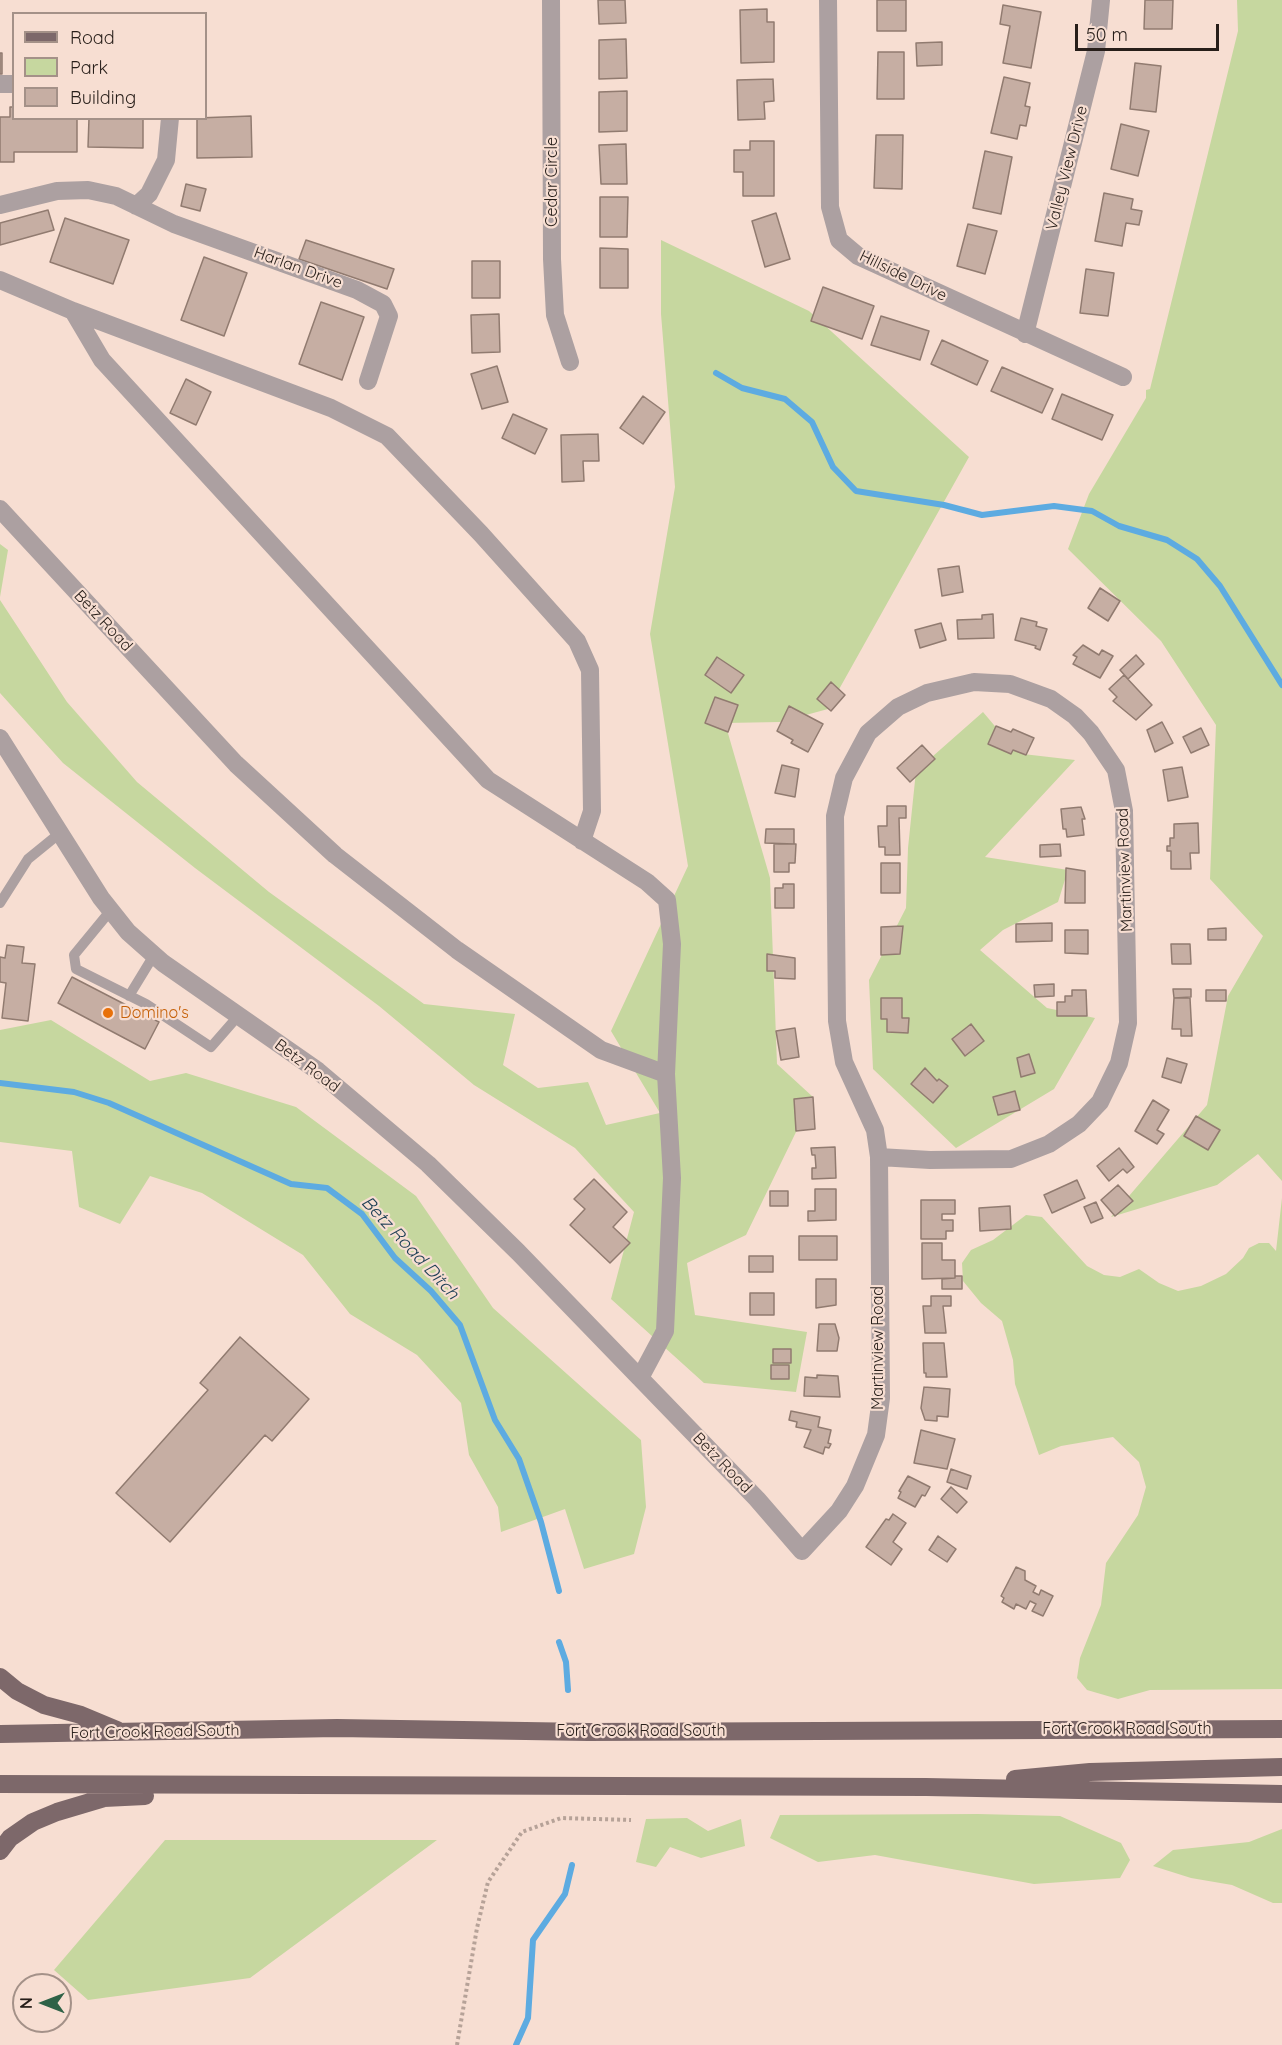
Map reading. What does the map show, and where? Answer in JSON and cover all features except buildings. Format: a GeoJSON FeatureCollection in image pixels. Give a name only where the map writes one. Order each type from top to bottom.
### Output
{"type":"FeatureCollection","features":[{"type":"Feature","properties":{"kind":"main road"},"geometry":{"type":"LineString","coordinates":[[0,1677],[17,1690],[44,1705],[81,1715],[124,1733]]}},
{"type":"Feature","properties":{"kind":"main road","name":"Fort Crook Road South"},"geometry":{"type":"LineString","coordinates":[[0,1734],[337,1728],[588,1731],[1282,1729]]}},
{"type":"Feature","properties":{"kind":"main road"},"geometry":{"type":"LineString","coordinates":[[926,1787],[1090,1772],[1282,1767]]}},
{"type":"Feature","properties":{"kind":"main road"},"geometry":{"type":"LineString","coordinates":[[0,1784],[302,1787],[926,1787],[1282,1794]]}},
{"type":"Feature","properties":{"kind":"main road"},"geometry":{"type":"LineString","coordinates":[[0,1851],[10,1838],[33,1822],[91,1801],[302,1787]]}},
{"type":"Feature","properties":{"kind":"street","name":"Cedar Circle"},"geometry":{"type":"LineString","coordinates":[[551,0],[552,259],[555,315],[570,362]]}},
{"type":"Feature","properties":{"kind":"street","name":"Hillside Drive"},"geometry":{"type":"LineString","coordinates":[[828,0],[830,207],[839,240],[858,256],[1025,334],[1124,377]]}},
{"type":"Feature","properties":{"kind":"street","name":"Valley View Drive"},"geometry":{"type":"LineString","coordinates":[[1025,334],[1096,51],[1101,0]]}},
{"type":"Feature","properties":{"kind":"street"},"geometry":{"type":"LineString","coordinates":[[136,206],[149,194],[166,160],[170,120]]}},
{"type":"Feature","properties":{"kind":"street","name":"Harlan Drive"},"geometry":{"type":"LineString","coordinates":[[0,205],[57,190],[88,190],[116,196],[174,224],[357,290],[383,304],[389,316],[368,381]]}},
{"type":"Feature","properties":{"kind":"street"},"geometry":{"type":"LineString","coordinates":[[0,280],[73,311],[331,408],[387,436],[481,534],[577,641],[590,670],[592,811],[582,841]]}},
{"type":"Feature","properties":{"kind":"street"},"geometry":{"type":"LineString","coordinates":[[73,311],[102,360],[488,780],[647,882],[667,900],[672,944],[666,1074],[672,1178],[665,1331],[640,1378]]}},
{"type":"Feature","properties":{"kind":"street","name":"Betz Road"},"geometry":{"type":"LineString","coordinates":[[0,509],[236,764],[335,855],[457,950],[601,1050],[666,1074]]}},
{"type":"Feature","properties":{"kind":"street","name":"Martinview Road"},"geometry":{"type":"LineString","coordinates":[[802,1551],[825,1528],[845,1502],[864,1466],[876,1435],[881,1398],[879,1157],[875,1130],[844,1062],[837,1021],[835,816],[844,778],[868,733],[898,707],[927,693],[974,682],[1010,684],[1051,699],[1075,716],[1091,733],[1116,770],[1124,810],[1128,944],[1128,1023],[1119,1063],[1100,1102],[1078,1124],[1040,1148],[1011,1159],[930,1160],[879,1157]]}},
{"type":"Feature","properties":{"kind":"street","name":"Betz Road"},"geometry":{"type":"LineString","coordinates":[[0,738],[60,833],[128,932],[154,955],[318,1071],[428,1164],[518,1252],[757,1499],[802,1551]]}},
{"type":"Feature","properties":{"kind":"lane"},"geometry":{"type":"LineString","coordinates":[[0,903],[28,859],[60,833]]}},
{"type":"Feature","properties":{"kind":"lane"},"geometry":{"type":"LineString","coordinates":[[111,910],[74,955],[76,969],[129,996],[211,1047],[238,1015]]}},
{"type":"Feature","properties":{"kind":"lane"},"geometry":{"type":"LineString","coordinates":[[129,996],[154,955]]}},
{"type":"Feature","properties":{"kind":"path"},"geometry":{"type":"LineString","coordinates":[[457,2045],[477,1928],[488,1882],[522,1832],[561,1818],[631,1820]]}},
{"type":"Feature","properties":{"kind":"green space"},"geometry":{"type":"Polygon","coordinates":[[[1237,0],[1282,0],[1282,1181],[1258,1154],[1217,1185],[1111,1217],[1207,1105],[1228,996],[1263,936],[1210,879],[1216,725],[1161,641],[1068,549],[1089,494],[1146,398],[1146,390],[1150,389],[1238,31],[1237,0]]]}},
{"type":"Feature","properties":{"kind":"green space"},"geometry":{"type":"Polygon","coordinates":[[[661,240],[809,311],[969,457],[828,709],[780,722],[725,723],[770,878],[777,1064],[813,1097],[746,1235],[687,1263],[695,1315],[807,1332],[796,1392],[704,1383],[611,1299],[634,1212],[575,1148],[474,1085],[379,1006],[195,868],[63,763],[0,693],[0,600],[67,702],[137,782],[269,892],[424,1004],[515,1014],[503,1065],[538,1088],[588,1082],[606,1125],[660,1113],[611,1031],[688,866],[650,634],[675,487],[661,314],[661,240]]]}},
{"type":"Feature","properties":{"kind":"green space"},"geometry":{"type":"Polygon","coordinates":[[[0,544],[8,550],[0,597],[0,544]]]}},
{"type":"Feature","properties":{"kind":"green space"},"geometry":{"type":"Polygon","coordinates":[[[983,712],[1010,744],[1023,754],[1075,760],[985,857],[1068,870],[1058,902],[1003,930],[980,950],[1047,1008],[1095,1018],[1054,1089],[956,1148],[873,1069],[869,980],[906,908],[908,848],[916,771],[983,712]]]}},
{"type":"Feature","properties":{"kind":"green space"},"geometry":{"type":"Polygon","coordinates":[[[51,1020],[150,1081],[186,1073],[296,1107],[416,1196],[493,1308],[641,1440],[646,1507],[634,1554],[584,1569],[565,1509],[501,1532],[498,1507],[469,1455],[461,1403],[417,1355],[350,1314],[303,1255],[202,1193],[150,1176],[120,1224],[79,1207],[72,1151],[0,1142],[0,1030],[51,1020]]]}},
{"type":"Feature","properties":{"kind":"green space"},"geometry":{"type":"Polygon","coordinates":[[[1282,1198],[1282,1689],[1150,1690],[1118,1699],[1087,1690],[1077,1678],[1080,1658],[1101,1605],[1106,1563],[1138,1515],[1146,1487],[1139,1462],[1113,1437],[1061,1446],[1039,1455],[1015,1384],[1013,1360],[1002,1321],[981,1303],[963,1281],[962,1263],[971,1250],[993,1240],[1026,1215],[1042,1217],[1087,1266],[1104,1275],[1120,1277],[1139,1269],[1159,1283],[1178,1291],[1201,1286],[1226,1274],[1243,1258],[1249,1248],[1259,1243],[1269,1243],[1276,1251],[1282,1198]]]}},
{"type":"Feature","properties":{"kind":"green space"},"geometry":{"type":"Polygon","coordinates":[[[780,1815],[1060,1816],[1121,1843],[1130,1860],[1120,1878],[1034,1884],[875,1855],[818,1862],[770,1838],[780,1815]]]}},
{"type":"Feature","properties":{"kind":"green space"},"geometry":{"type":"Polygon","coordinates":[[[687,1818],[708,1831],[741,1819],[745,1846],[701,1858],[670,1847],[656,1867],[636,1862],[646,1819],[687,1818]]]}},
{"type":"Feature","properties":{"kind":"green space"},"geometry":{"type":"Polygon","coordinates":[[[1282,1829],[1282,1903],[1273,1903],[1232,1885],[1191,1878],[1153,1866],[1173,1850],[1249,1842],[1282,1829]]]}},
{"type":"Feature","properties":{"kind":"green space"},"geometry":{"type":"Polygon","coordinates":[[[165,1840],[437,1840],[250,1978],[88,2000],[72,1986],[72,1973],[57,1973],[54,1970],[165,1840]]]}},
{"type":"Feature","properties":{"kind":"waterway"},"geometry":{"type":"LineString","coordinates":[[716,373],[742,388],[785,399],[812,422],[833,467],[856,491],[944,505],[982,515],[1054,506],[1092,511],[1119,526],[1167,540],[1197,559],[1220,586],[1282,685]]}},
{"type":"Feature","properties":{"kind":"waterway","name":"Betz Road Ditch"},"geometry":{"type":"LineString","coordinates":[[0,1083],[74,1092],[109,1103],[291,1184],[327,1188],[362,1214],[395,1258],[431,1291],[460,1325],[495,1420],[519,1459],[541,1522],[559,1591]]}},
{"type":"Feature","properties":{"kind":"waterway","name":"Betz Road Ditch"},"geometry":{"type":"LineString","coordinates":[[559,1642],[566,1662],[568,1690]]}},
{"type":"Feature","properties":{"kind":"waterway","name":"Betz Road Ditch"},"geometry":{"type":"LineString","coordinates":[[516,2045],[528,2018],[533,1940],[565,1894],[572,1865]]}},
{"type":"Feature","properties":{"kind":"place","name":"Domino's"},"geometry":{"type":"Point","coordinates":[108,1013]}}]}
